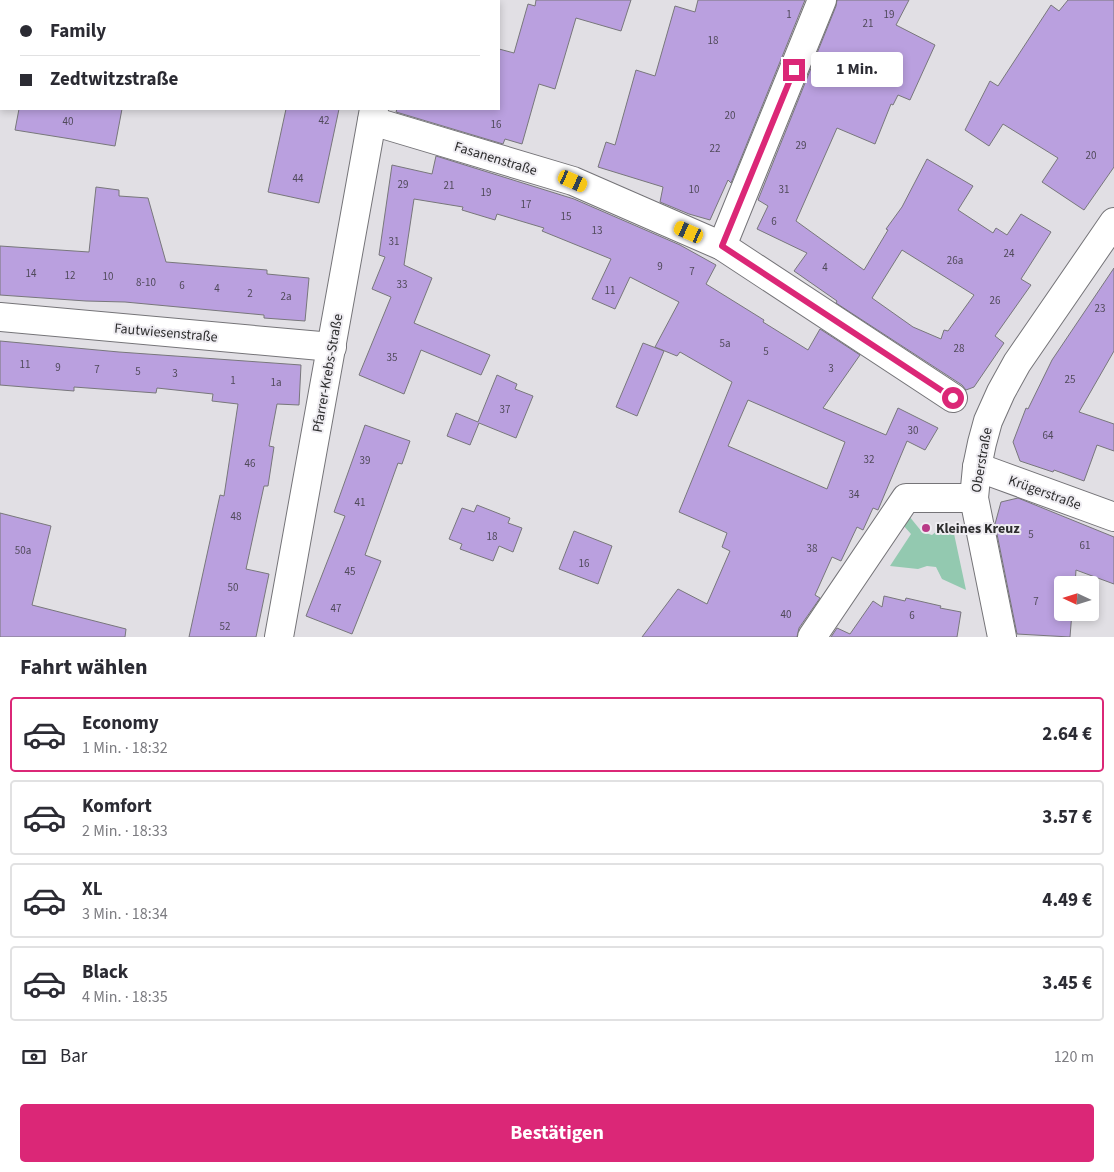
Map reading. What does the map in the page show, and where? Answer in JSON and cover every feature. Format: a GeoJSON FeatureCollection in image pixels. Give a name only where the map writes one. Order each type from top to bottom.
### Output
{"type":"FeatureCollection","features":[{"type":"Feature","properties":{"kind":"street"},"geometry":{"type":"LineString","coordinates":[[722,246],[822,0]]}},
{"type":"Feature","properties":{"kind":"street","name":"Fasanenstraße"},"geometry":{"type":"LineString","coordinates":[[373,115],[573,181],[722,246],[953,398]]}},
{"type":"Feature","properties":{"kind":"street","name":"Pfarrer-Krebs-Straße"},"geometry":{"type":"LineString","coordinates":[[279,637],[373,115]]}},
{"type":"Feature","properties":{"kind":"street","name":"Oberstraße"},"geometry":{"type":"LineString","coordinates":[[812,637],[906,498],[974,498],[977,467],[988,421],[1001,392],[1016,363],[1114,222]]}},
{"type":"Feature","properties":{"kind":"street","name":"Fautwiesenstraße"},"geometry":{"type":"LineString","coordinates":[[0,317],[332,346]]}},
{"type":"Feature","properties":{"kind":"street","name":"Krügerstraße"},"geometry":{"type":"LineString","coordinates":[[977,467],[1114,517]]}},
{"type":"Feature","properties":{"kind":"street"},"geometry":{"type":"LineString","coordinates":[[974,498],[1002,637]]}},
{"type":"Feature","properties":{"kind":"green space"},"geometry":{"type":"Polygon","coordinates":[[[909,516],[922,532],[932,535],[942,527],[953,529],[966,590],[942,579],[936,567],[927,566],[918,569],[890,566],[911,534],[903,525],[909,516]]]}},
{"type":"Feature","properties":{"kind":"building"},"geometry":{"type":"Polygon","coordinates":[[[536,0],[631,0],[621,31],[576,18],[555,89],[539,84],[522,144],[505,139],[503,144],[396,112],[397,110],[500,110],[500,49],[514,53],[528,4],[535,6],[536,0]]]}},
{"type":"Feature","properties":{"kind":"building"},"geometry":{"type":"Polygon","coordinates":[[[698,0],[805,0],[731,183],[728,180],[710,220],[660,202],[663,187],[598,167],[606,142],[615,145],[636,70],[655,76],[675,6],[695,12],[698,0]]]}},
{"type":"Feature","properties":{"kind":"building"},"geometry":{"type":"Polygon","coordinates":[[[837,0],[909,0],[896,25],[935,45],[910,100],[898,95],[893,105],[891,104],[875,144],[837,128],[796,221],[864,270],[888,230],[886,229],[902,207],[927,159],[973,186],[958,210],[993,233],[996,228],[1007,235],[1021,214],[1051,232],[1021,279],[1031,285],[995,336],[1004,343],[974,387],[966,390],[962,385],[836,303],[837,301],[794,271],[807,253],[757,229],[768,206],[758,200],[837,0]],[[902,250],[872,298],[913,327],[941,339],[944,330],[948,331],[974,295],[902,250]]]}},
{"type":"Feature","properties":{"kind":"building"},"geometry":{"type":"Polygon","coordinates":[[[1068,0],[1114,0],[1114,167],[1084,210],[1042,182],[1058,158],[1003,124],[989,146],[965,130],[990,81],[998,86],[1051,5],[1059,11],[1068,0]]]}},
{"type":"Feature","properties":{"kind":"building"},"geometry":{"type":"Polygon","coordinates":[[[19,110],[122,110],[115,146],[15,130],[19,110]]]}},
{"type":"Feature","properties":{"kind":"building"},"geometry":{"type":"Polygon","coordinates":[[[286,110],[339,110],[319,203],[268,192],[286,110]]]}},
{"type":"Feature","properties":{"kind":"building"},"geometry":{"type":"Polygon","coordinates":[[[436,156],[574,199],[680,245],[716,265],[706,284],[808,350],[820,329],[860,355],[823,408],[886,435],[898,408],[938,428],[925,450],[907,441],[878,510],[873,508],[863,530],[857,527],[841,561],[832,557],[815,595],[820,598],[799,628],[797,637],[642,637],[678,589],[707,604],[730,551],[722,547],[727,533],[679,512],[732,382],[680,352],[677,356],[655,347],[679,302],[630,277],[615,309],[592,299],[611,259],[542,231],[544,228],[497,214],[495,220],[462,210],[463,207],[414,199],[404,265],[432,278],[414,323],[490,355],[481,375],[421,350],[404,394],[359,375],[391,297],[372,289],[385,257],[379,255],[392,165],[432,174],[436,156]],[[748,400],[728,446],[827,489],[845,442],[748,400]]]}},
{"type":"Feature","properties":{"kind":"building"},"geometry":{"type":"Polygon","coordinates":[[[96,187],[119,190],[119,196],[148,198],[166,262],[267,270],[267,274],[309,278],[305,321],[264,318],[264,315],[125,302],[0,295],[0,246],[89,252],[96,187]]]}},
{"type":"Feature","properties":{"kind":"building"},"geometry":{"type":"Polygon","coordinates":[[[1114,268],[1114,351],[1079,412],[1114,424],[1114,451],[1097,445],[1084,481],[1054,470],[1053,472],[1020,461],[1013,442],[1026,408],[1028,409],[1052,360],[1114,268]]]}},
{"type":"Feature","properties":{"kind":"building"},"geometry":{"type":"Polygon","coordinates":[[[0,341],[119,352],[301,365],[299,405],[277,404],[269,446],[274,447],[268,486],[264,486],[246,569],[269,574],[256,637],[189,637],[220,495],[224,496],[238,404],[212,401],[213,394],[157,388],[156,393],[74,387],[74,391],[0,385],[0,341]]]}},
{"type":"Feature","properties":{"kind":"building"},"geometry":{"type":"Polygon","coordinates":[[[643,343],[664,351],[637,416],[616,407],[643,343]]]}},
{"type":"Feature","properties":{"kind":"building"},"geometry":{"type":"Polygon","coordinates":[[[497,375],[517,384],[515,389],[533,396],[516,438],[479,423],[470,445],[447,436],[456,413],[478,422],[497,375]]]}},
{"type":"Feature","properties":{"kind":"building"},"geometry":{"type":"Polygon","coordinates":[[[365,425],[410,441],[402,464],[398,463],[365,555],[381,561],[352,634],[306,616],[345,516],[334,512],[365,425]]]}},
{"type":"Feature","properties":{"kind":"building"},"geometry":{"type":"Polygon","coordinates":[[[1018,498],[1114,537],[1114,584],[1099,578],[1099,576],[1092,576],[1076,570],[1076,576],[1054,576],[1054,621],[1071,621],[1070,637],[1017,634],[995,524],[1001,502],[1018,498]]]}},
{"type":"Feature","properties":{"kind":"building"},"geometry":{"type":"Polygon","coordinates":[[[477,505],[510,518],[508,523],[522,528],[513,552],[499,546],[493,561],[460,549],[462,544],[449,539],[462,508],[474,512],[477,505]]]}},
{"type":"Feature","properties":{"kind":"building"},"geometry":{"type":"Polygon","coordinates":[[[0,513],[51,526],[32,605],[126,629],[125,637],[0,637],[0,513]]]}},
{"type":"Feature","properties":{"kind":"building"},"geometry":{"type":"Polygon","coordinates":[[[574,531],[612,546],[598,584],[559,569],[574,531]]]}},
{"type":"Feature","properties":{"kind":"building"},"geometry":{"type":"Polygon","coordinates":[[[884,596],[905,601],[906,598],[961,612],[957,637],[831,637],[837,628],[850,634],[873,601],[882,607],[884,596]]]}},
{"type":"Feature","properties":{"kind":"place","name":"Kleines Kreuz"},"geometry":{"type":"Point","coordinates":[926,528]}},
{"type":"Feature","properties":{"kind":"route"},"geometry":{"type":"LineString","coordinates":[[794,70],[722,246],[953,398]]}}]}
